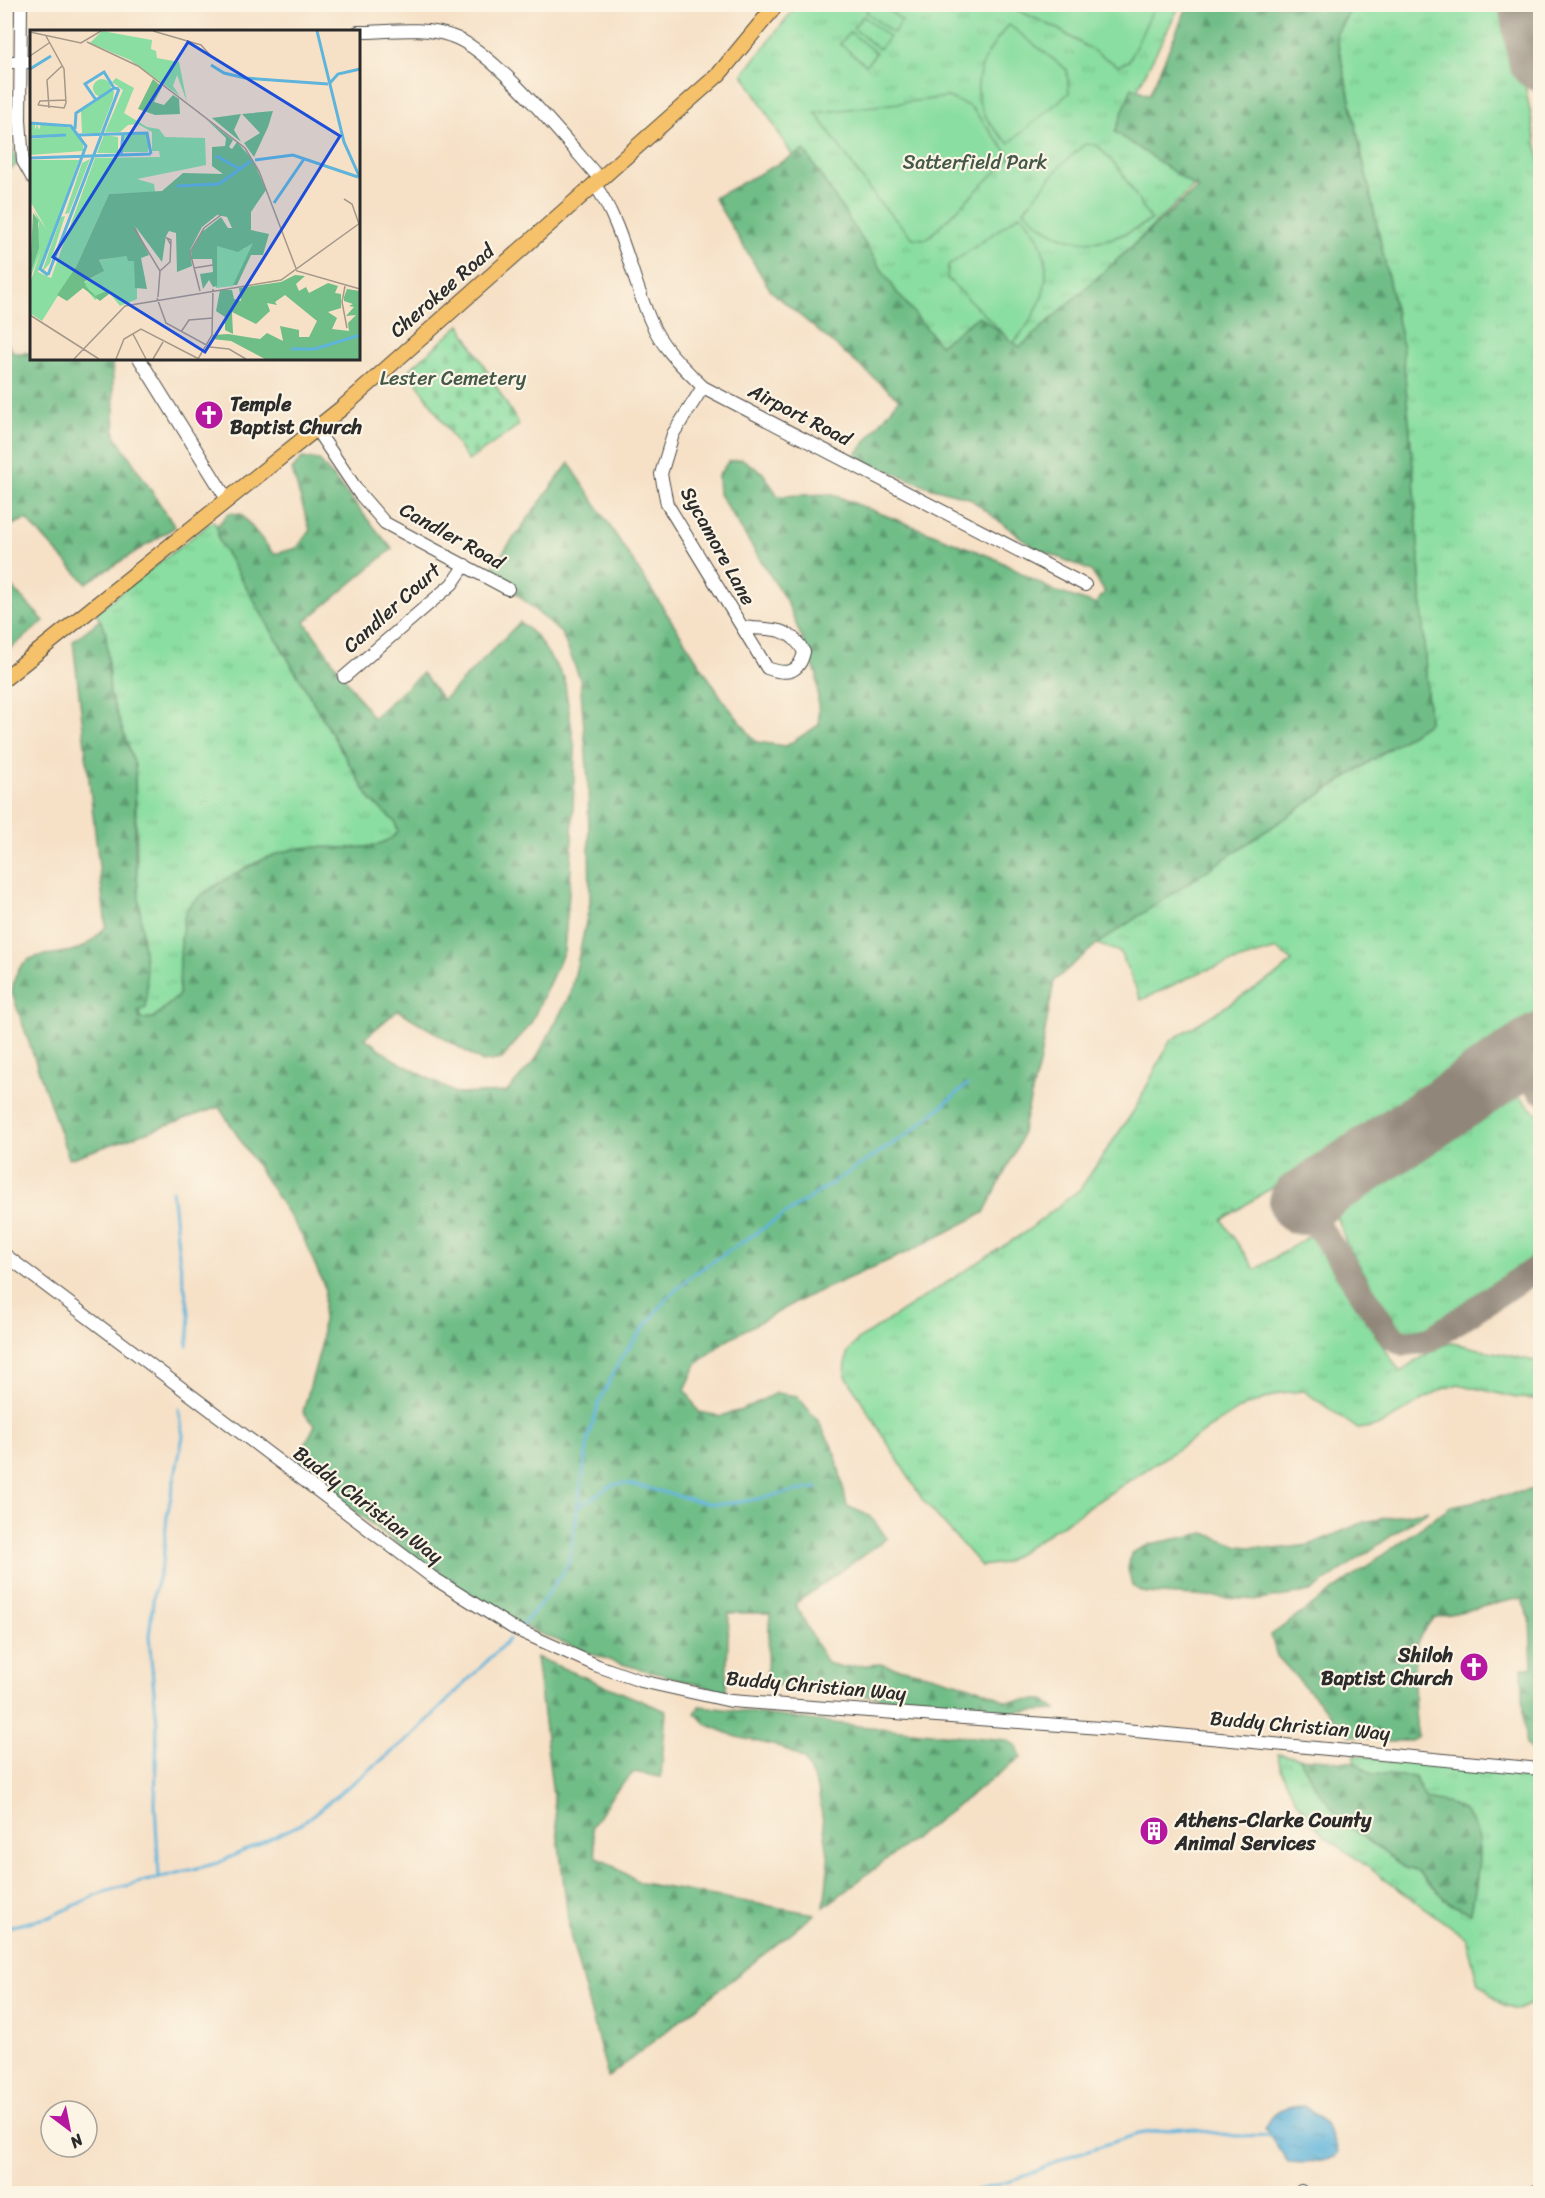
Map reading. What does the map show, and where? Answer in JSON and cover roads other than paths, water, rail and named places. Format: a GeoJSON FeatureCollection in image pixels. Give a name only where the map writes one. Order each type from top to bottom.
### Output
{"type":"FeatureCollection","features":[{"type":"Feature","properties":{"kind":"main road","name":"Cherokee Road"},"geometry":{"type":"LineString","coordinates":[[4,679],[316,429],[719,74],[777,4]]}},
{"type":"Feature","properties":{"kind":"street"},"geometry":{"type":"LineString","coordinates":[[21,4],[27,62],[23,161],[30,173]]}},
{"type":"Feature","properties":{"kind":"street","name":"Airport Road"},"geometry":{"type":"LineString","coordinates":[[360,32],[416,32],[452,36],[491,63],[538,109],[597,182],[651,323],[663,345],[703,387],[1085,585]]}},
{"type":"Feature","properties":{"kind":"street"},"geometry":{"type":"LineString","coordinates":[[4,62],[27,62]]}},
{"type":"Feature","properties":{"kind":"street"},"geometry":{"type":"LineString","coordinates":[[140,360],[228,501]]}},
{"type":"Feature","properties":{"kind":"street","name":"Sycamore Lane"},"geometry":{"type":"LineString","coordinates":[[703,387],[673,434],[661,474],[667,504],[742,627],[767,668],[781,673],[792,672],[802,664],[804,652],[789,633],[742,627]]}},
{"type":"Feature","properties":{"kind":"street","name":"Candler Road"},"geometry":{"type":"LineString","coordinates":[[316,429],[360,493],[386,523],[508,589]]}},
{"type":"Feature","properties":{"kind":"street","name":"Candler Court"},"geometry":{"type":"LineString","coordinates":[[344,677],[452,584],[465,565]]}},
{"type":"Feature","properties":{"kind":"street","name":"Buddy Christian Way"},"geometry":{"type":"LineString","coordinates":[[4,1254],[432,1577],[513,1628],[598,1666],[641,1681],[731,1701],[1126,1730],[1540,1769]]}},
{"type":"Feature","properties":{"kind":"street"},"geometry":{"type":"LineString","coordinates":[[1525,2193],[1540,2190]]}},
{"type":"Feature","properties":{"kind":"water"},"geometry":{"type":"Polygon","coordinates":[[[1303,2106],[1315,2114],[1329,2131],[1338,2151],[1335,2157],[1307,2163],[1288,2162],[1265,2128],[1280,2111],[1303,2106]]]}},
{"type":"Feature","properties":{"kind":"waterway"},"geometry":{"type":"LineString","coordinates":[[521,1626],[540,1605],[569,1563],[589,1435],[600,1400],[621,1358],[667,1298],[692,1275],[912,1131],[967,1085]]}},
{"type":"Feature","properties":{"kind":"waterway"},"geometry":{"type":"LineString","coordinates":[[172,1191],[180,1265],[189,1310],[187,1345]]}},
{"type":"Feature","properties":{"kind":"waterway"},"geometry":{"type":"LineString","coordinates":[[159,1876],[155,1805],[157,1724],[149,1636],[154,1593],[163,1560],[167,1516],[183,1436],[179,1409]]}},
{"type":"Feature","properties":{"kind":"waterway"},"geometry":{"type":"LineString","coordinates":[[578,1507],[609,1487],[622,1484],[717,1504],[742,1502],[817,1488]]}},
{"type":"Feature","properties":{"kind":"waterway"},"geometry":{"type":"LineString","coordinates":[[4,1928],[50,1917],[105,1891],[218,1863],[301,1824],[412,1736],[509,1639]]}},
{"type":"Feature","properties":{"kind":"waterway"},"geometry":{"type":"LineString","coordinates":[[965,2194],[1018,2179],[1070,2156],[1138,2134],[1180,2128],[1236,2136],[1270,2135]]}},
{"type":"Feature","properties":{"kind":"place","name":"Temple Baptist Church"},"geometry":{"type":"Point","coordinates":[209,415]}},
{"type":"Feature","properties":{"kind":"place","name":"Shiloh Baptist Church"},"geometry":{"type":"Point","coordinates":[1474,1667]}},
{"type":"Feature","properties":{"kind":"place","name":"Athens-Clarke County Animal Services"},"geometry":{"type":"Point","coordinates":[1154,1831]}},
{"type":"Feature","properties":{"kind":"park label","name":"Satterfield Park"},"geometry":{"type":"Point","coordinates":[975,162]}},
{"type":"Feature","properties":{"kind":"park label","name":"Lester Cemetery"},"geometry":{"type":"Point","coordinates":[453,378]}}]}
